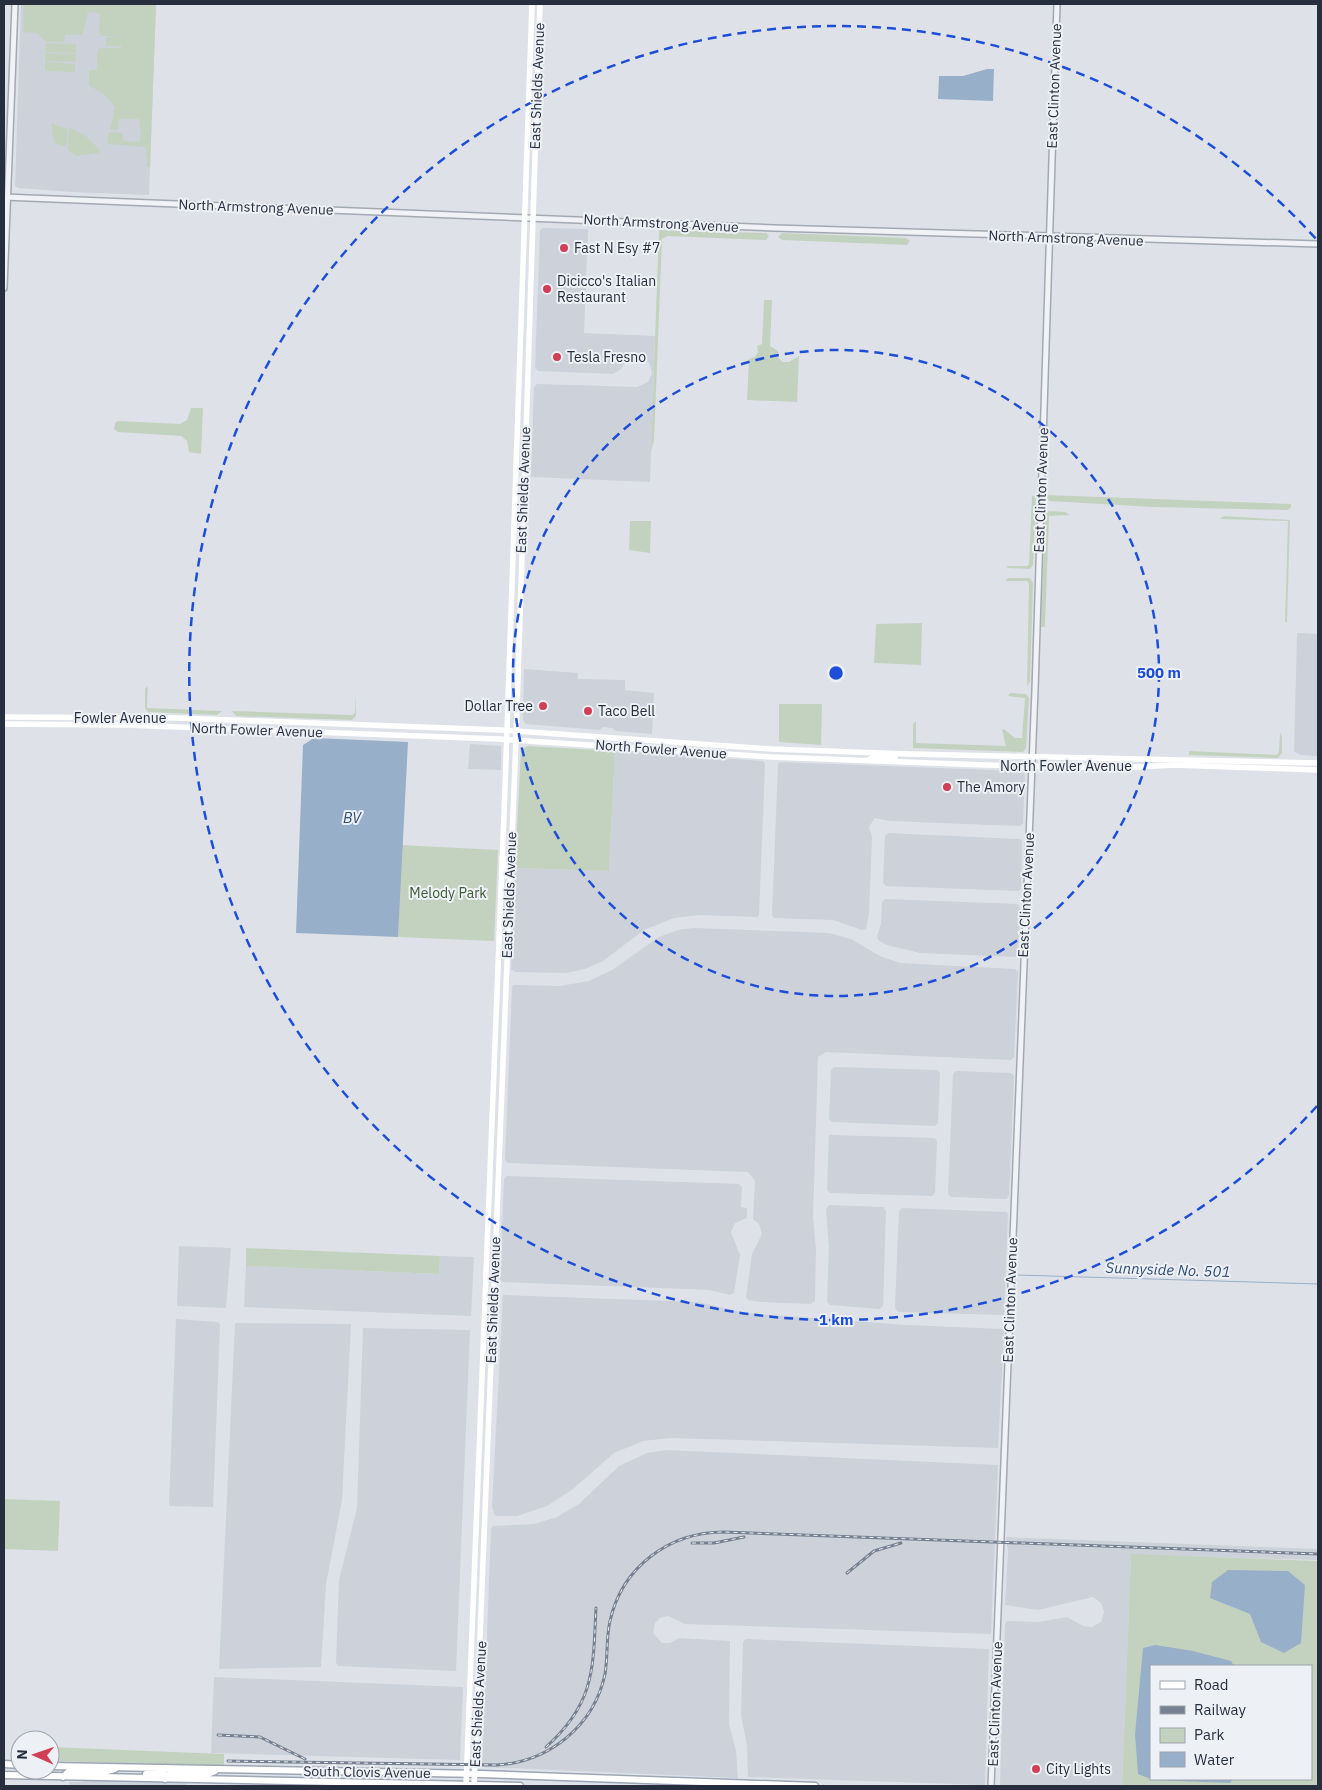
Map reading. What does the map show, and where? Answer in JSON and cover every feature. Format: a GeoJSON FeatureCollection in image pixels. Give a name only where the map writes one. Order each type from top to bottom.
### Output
{"type":"FeatureCollection","features":[{"type":"Feature","properties":{"kind":"main road","name":"East Shields Avenue"},"geometry":{"type":"LineString","coordinates":[[466,1785],[507,739],[532,4]]}},
{"type":"Feature","properties":{"kind":"main road","name":"East Shields Avenue"},"geometry":{"type":"LineString","coordinates":[[474,1786],[516,739],[540,4]]}},
{"type":"Feature","properties":{"kind":"main road"},"geometry":{"type":"LineString","coordinates":[[531,18],[534,33],[534,68],[538,73]]}},
{"type":"Feature","properties":{"kind":"main road"},"geometry":{"type":"LineString","coordinates":[[515,520],[518,540],[516,577],[520,579]]}},
{"type":"Feature","properties":{"kind":"main road"},"geometry":{"type":"LineString","coordinates":[[512,580],[515,600],[514,635],[518,643]]}},
{"type":"Feature","properties":{"kind":"main road","name":"Fowler Avenue"},"geometry":{"type":"LineString","coordinates":[[4,717],[178,718],[507,731]]}},
{"type":"Feature","properties":{"kind":"main road","name":"North Fowler Avenue"},"geometry":{"type":"LineString","coordinates":[[4,724],[134,725],[516,739],[640,748],[868,760],[1031,766],[1117,768],[1175,766],[1318,770]]}},
{"type":"Feature","properties":{"kind":"main road"},"geometry":{"type":"LineString","coordinates":[[319,732],[324,729],[358,730],[364,725]]}},
{"type":"Feature","properties":{"kind":"main road","name":"North Fowler Avenue"},"geometry":{"type":"LineString","coordinates":[[507,731],[702,744],[909,754],[1318,763]]}},
{"type":"Feature","properties":{"kind":"main road"},"geometry":{"type":"LineString","coordinates":[[640,748],[661,746],[695,748],[702,744]]}},
{"type":"Feature","properties":{"kind":"main road"},"geometry":{"type":"LineString","coordinates":[[868,760],[873,757],[904,758],[909,754]]}},
{"type":"Feature","properties":{"kind":"main road"},"geometry":{"type":"LineString","coordinates":[[502,858],[507,862],[506,899],[509,915]]}},
{"type":"Feature","properties":{"kind":"main road","name":"South Clovis Avenue"},"geometry":{"type":"LineString","coordinates":[[60,1766],[474,1774],[815,1786]]}},
{"type":"Feature","properties":{"kind":"main road"},"geometry":{"type":"LineString","coordinates":[[4,1775],[63,1777],[68,1772],[105,1772],[118,1767]]}},
{"type":"Feature","properties":{"kind":"main road"},"geometry":{"type":"LineString","coordinates":[[129,1778],[132,1774],[162,1774],[166,1768]]}},
{"type":"Feature","properties":{"kind":"main road"},"geometry":{"type":"LineString","coordinates":[[165,1779],[169,1774],[208,1774],[219,1769]]}},
{"type":"Feature","properties":{"kind":"main road","name":"South Clovis Avenue"},"geometry":{"type":"LineString","coordinates":[[63,1777],[520,1786]]}},
{"type":"Feature","properties":{"kind":"street"},"geometry":{"type":"LineString","coordinates":[[4,288],[15,4]]}},
{"type":"Feature","properties":{"kind":"street","name":"East Clinton Avenue"},"geometry":{"type":"LineString","coordinates":[[992,1786],[1032,757],[1057,4]]}},
{"type":"Feature","properties":{"kind":"street","name":"North Armstrong Avenue"},"geometry":{"type":"LineString","coordinates":[[6,198],[1050,238],[1318,244]]}},
{"type":"Feature","properties":{"kind":"shaded area"},"geometry":{"type":"Polygon","coordinates":[[[21,4],[156,4],[149,195],[71,192],[19,188],[15,186],[21,4]]]}},
{"type":"Feature","properties":{"kind":"shaded area"},"geometry":{"type":"Polygon","coordinates":[[[543,228],[588,229],[584,333],[655,336],[650,482],[531,477],[534,387],[537,384],[637,387],[648,382],[652,374],[650,364],[645,359],[637,356],[627,360],[620,370],[613,374],[538,371],[535,368],[540,230],[543,228]]]}},
{"type":"Feature","properties":{"kind":"shaded area"},"geometry":{"type":"Polygon","coordinates":[[[1297,634],[1318,634],[1318,756],[1300,755],[1294,751],[1297,634]]]}},
{"type":"Feature","properties":{"kind":"shaded area"},"geometry":{"type":"Polygon","coordinates":[[[524,669],[578,673],[578,679],[625,680],[625,690],[654,693],[652,734],[616,731],[612,728],[603,727],[600,730],[526,724],[523,720],[524,669]]]}},
{"type":"Feature","properties":{"kind":"shaded area"},"geometry":{"type":"Polygon","coordinates":[[[470,744],[501,746],[501,770],[468,769],[470,744]]]}},
{"type":"Feature","properties":{"kind":"shaded area"},"geometry":{"type":"Polygon","coordinates":[[[615,751],[763,761],[765,764],[759,915],[757,917],[699,915],[674,918],[644,930],[603,961],[585,969],[566,973],[515,972],[511,969],[515,868],[609,871],[615,751]]]}},
{"type":"Feature","properties":{"kind":"shaded area"},"geometry":{"type":"Polygon","coordinates":[[[780,762],[1021,771],[1025,775],[1023,824],[1020,826],[890,821],[875,818],[869,827],[872,837],[869,914],[866,929],[862,930],[833,920],[774,918],[772,915],[778,765],[780,762]]]}},
{"type":"Feature","properties":{"kind":"shaded area"},"geometry":{"type":"Polygon","coordinates":[[[888,833],[1020,839],[1022,841],[1021,889],[1018,891],[886,886],[883,883],[885,836],[888,833]]]}},
{"type":"Feature","properties":{"kind":"shaded area"},"geometry":{"type":"Polygon","coordinates":[[[885,899],[1017,904],[1020,907],[1018,954],[1015,957],[920,953],[887,945],[878,940],[877,936],[881,924],[882,902],[885,899]]]}},
{"type":"Feature","properties":{"kind":"shaded area"},"geometry":{"type":"Polygon","coordinates":[[[694,928],[829,933],[851,939],[880,956],[900,963],[1015,969],[1018,972],[1014,1057],[1011,1060],[826,1052],[818,1057],[813,1217],[816,1250],[815,1301],[811,1304],[761,1302],[748,1300],[746,1297],[752,1254],[762,1234],[759,1224],[753,1219],[755,1181],[748,1172],[508,1163],[505,1160],[512,987],[514,985],[560,986],[589,981],[612,970],[659,937],[678,930],[694,928]]]}},
{"type":"Feature","properties":{"kind":"shaded area"},"geometry":{"type":"Polygon","coordinates":[[[834,1067],[937,1070],[940,1073],[938,1123],[935,1126],[832,1122],[829,1119],[831,1070],[834,1067]]]}},
{"type":"Feature","properties":{"kind":"shaded area"},"geometry":{"type":"Polygon","coordinates":[[[956,1071],[1011,1073],[1014,1076],[1009,1196],[1006,1199],[951,1197],[948,1194],[953,1074],[956,1071]]]}},
{"type":"Feature","properties":{"kind":"shaded area"},"geometry":{"type":"Polygon","coordinates":[[[829,1135],[935,1138],[937,1142],[935,1193],[932,1196],[830,1193],[827,1190],[829,1135]]]}},
{"type":"Feature","properties":{"kind":"shaded area"},"geometry":{"type":"Polygon","coordinates":[[[507,1176],[739,1184],[742,1187],[741,1207],[747,1208],[747,1218],[735,1223],[731,1232],[740,1255],[734,1293],[730,1295],[709,1290],[503,1282],[500,1279],[504,1179],[507,1176]]]}},
{"type":"Feature","properties":{"kind":"shaded area"},"geometry":{"type":"Polygon","coordinates":[[[829,1205],[883,1207],[886,1211],[883,1306],[879,1309],[830,1305],[827,1302],[829,1248],[826,1209],[829,1205]]]}},
{"type":"Feature","properties":{"kind":"shaded area"},"geometry":{"type":"Polygon","coordinates":[[[902,1208],[1006,1212],[1008,1214],[1004,1315],[898,1312],[895,1308],[899,1211],[902,1208]]]}},
{"type":"Feature","properties":{"kind":"shaded area"},"geometry":{"type":"Polygon","coordinates":[[[179,1246],[231,1248],[226,1308],[177,1306],[179,1246]]]}},
{"type":"Feature","properties":{"kind":"shaded area"},"geometry":{"type":"Polygon","coordinates":[[[440,1256],[474,1257],[471,1316],[244,1307],[246,1266],[439,1274],[440,1256]]]}},
{"type":"Feature","properties":{"kind":"shaded area"},"geometry":{"type":"Polygon","coordinates":[[[503,1295],[698,1302],[745,1313],[906,1325],[1002,1329],[1004,1331],[998,1448],[670,1438],[643,1441],[614,1453],[573,1489],[547,1506],[517,1516],[495,1516],[492,1507],[503,1295]]]}},
{"type":"Feature","properties":{"kind":"shaded area"},"geometry":{"type":"Polygon","coordinates":[[[176,1319],[217,1322],[220,1324],[213,1507],[169,1506],[176,1319]]]}},
{"type":"Feature","properties":{"kind":"shaded area"},"geometry":{"type":"Polygon","coordinates":[[[235,1323],[351,1324],[342,1500],[326,1584],[321,1667],[219,1669],[235,1323]]]}},
{"type":"Feature","properties":{"kind":"shaded area"},"geometry":{"type":"Polygon","coordinates":[[[363,1328],[470,1330],[456,1671],[338,1666],[336,1663],[339,1580],[357,1508],[363,1328]]]}},
{"type":"Feature","properties":{"kind":"shaded area"},"geometry":{"type":"Polygon","coordinates":[[[667,1450],[998,1465],[991,1634],[685,1624],[668,1616],[660,1618],[655,1623],[653,1633],[662,1643],[670,1643],[679,1638],[730,1641],[729,1724],[736,1751],[738,1778],[482,1767],[491,1529],[493,1526],[534,1524],[557,1517],[579,1504],[619,1466],[647,1453],[667,1450]]]}},
{"type":"Feature","properties":{"kind":"shaded area"},"geometry":{"type":"Polygon","coordinates":[[[1006,1537],[1318,1549],[1318,1560],[1131,1555],[1122,1786],[1000,1785],[1005,1623],[1007,1621],[1038,1622],[1067,1617],[1083,1626],[1092,1627],[1101,1622],[1104,1612],[1101,1603],[1093,1597],[1038,1610],[1005,1605],[1008,1551],[1006,1537]]]}},
{"type":"Feature","properties":{"kind":"shaded area"},"geometry":{"type":"Polygon","coordinates":[[[746,1639],[989,1649],[985,1785],[748,1777],[747,1746],[741,1715],[743,1642],[746,1639]]]}},
{"type":"Feature","properties":{"kind":"shaded area"},"geometry":{"type":"Polygon","coordinates":[[[214,1677],[463,1687],[460,1760],[211,1753],[214,1677]]]}},
{"type":"Feature","properties":{"kind":"shaded area"},"geometry":{"type":"Polygon","coordinates":[[[75,1777],[187,1781],[187,1785],[277,1786],[69,1786],[69,1782],[83,1782],[75,1777]]]}},
{"type":"Feature","properties":{"kind":"green space"},"geometry":{"type":"Polygon","coordinates":[[[24,4],[156,4],[150,167],[147,167],[146,147],[107,144],[109,132],[123,133],[123,141],[139,142],[141,133],[139,119],[119,119],[118,130],[110,130],[115,107],[106,96],[89,85],[89,70],[97,70],[97,52],[100,48],[121,48],[121,46],[106,46],[106,37],[122,36],[101,36],[99,33],[100,13],[88,12],[82,35],[65,35],[64,42],[46,42],[37,33],[23,32],[24,4]]]}},
{"type":"Feature","properties":{"kind":"green space"},"geometry":{"type":"Polygon","coordinates":[[[46,43],[76,44],[76,53],[45,52],[46,43]]]}},
{"type":"Feature","properties":{"kind":"green space"},"geometry":{"type":"Polygon","coordinates":[[[45,53],[76,54],[75,62],[45,61],[45,53]]]}},
{"type":"Feature","properties":{"kind":"green space"},"geometry":{"type":"Polygon","coordinates":[[[45,62],[75,64],[75,72],[45,71],[45,62]]]}},
{"type":"Feature","properties":{"kind":"green space"},"geometry":{"type":"Polygon","coordinates":[[[51,123],[67,129],[67,143],[64,147],[54,143],[51,123]]]}},
{"type":"Feature","properties":{"kind":"green space"},"geometry":{"type":"Polygon","coordinates":[[[69,128],[86,136],[100,150],[99,153],[76,156],[68,150],[69,128]]]}},
{"type":"Feature","properties":{"kind":"green space"},"geometry":{"type":"Polygon","coordinates":[[[659,230],[766,233],[769,236],[766,240],[667,236],[662,239],[654,441],[651,451],[659,230]]]}},
{"type":"Feature","properties":{"kind":"green space"},"geometry":{"type":"Polygon","coordinates":[[[782,233],[906,238],[910,241],[907,245],[782,240],[778,237],[782,233]]]}},
{"type":"Feature","properties":{"kind":"green space"},"geometry":{"type":"Polygon","coordinates":[[[764,300],[772,300],[770,346],[778,351],[778,357],[782,362],[789,362],[799,356],[797,402],[747,400],[749,359],[755,357],[758,352],[757,346],[762,344],[764,300]]]}},
{"type":"Feature","properties":{"kind":"green space"},"geometry":{"type":"Polygon","coordinates":[[[191,408],[203,408],[201,454],[189,452],[187,441],[181,436],[118,432],[114,429],[115,423],[118,421],[180,424],[187,420],[191,408]]]}},
{"type":"Feature","properties":{"kind":"green space"},"geometry":{"type":"Polygon","coordinates":[[[1036,495],[1033,565],[1030,569],[1008,568],[1006,566],[1027,566],[1029,564],[1032,496],[1036,495]]]}},
{"type":"Feature","properties":{"kind":"green space"},"geometry":{"type":"Polygon","coordinates":[[[1046,495],[1291,504],[1291,507],[1288,510],[1153,507],[1049,501],[1046,495]]]}},
{"type":"Feature","properties":{"kind":"green space"},"geometry":{"type":"Polygon","coordinates":[[[1049,511],[1065,512],[1070,515],[1049,516],[1045,627],[1041,627],[1045,515],[1049,511]]]}},
{"type":"Feature","properties":{"kind":"green space"},"geometry":{"type":"Polygon","coordinates":[[[1224,516],[1290,520],[1287,622],[1285,622],[1288,521],[1220,519],[1224,516]]]}},
{"type":"Feature","properties":{"kind":"green space"},"geometry":{"type":"Polygon","coordinates":[[[630,521],[651,521],[650,553],[629,550],[630,521]]]}},
{"type":"Feature","properties":{"kind":"green space"},"geometry":{"type":"Polygon","coordinates":[[[1008,578],[1030,578],[1033,583],[1030,682],[1027,686],[1029,584],[1027,581],[1005,581],[1008,578]]]}},
{"type":"Feature","properties":{"kind":"green space"},"geometry":{"type":"Polygon","coordinates":[[[922,623],[921,665],[874,663],[876,624],[922,623]]]}},
{"type":"Feature","properties":{"kind":"green space"},"geometry":{"type":"Polygon","coordinates":[[[148,686],[147,708],[222,711],[217,715],[148,712],[145,708],[145,689],[148,686]]]}},
{"type":"Feature","properties":{"kind":"green space"},"geometry":{"type":"Polygon","coordinates":[[[356,693],[356,716],[352,720],[236,716],[232,711],[352,715],[355,713],[356,693]]]}},
{"type":"Feature","properties":{"kind":"green space"},"geometry":{"type":"Polygon","coordinates":[[[1010,693],[1026,694],[1029,698],[1026,748],[1023,752],[913,748],[913,724],[916,721],[916,743],[1006,746],[1002,730],[1004,729],[1015,738],[1022,738],[1025,698],[1008,696],[1010,693]]]}},
{"type":"Feature","properties":{"kind":"green space"},"geometry":{"type":"Polygon","coordinates":[[[779,704],[822,704],[821,745],[779,742],[779,704]]]}},
{"type":"Feature","properties":{"kind":"green space"},"geometry":{"type":"Polygon","coordinates":[[[1280,733],[1282,737],[1282,753],[1278,758],[1189,755],[1189,751],[1277,755],[1279,752],[1280,733]]]}},
{"type":"Feature","properties":{"kind":"green space"},"geometry":{"type":"Polygon","coordinates":[[[527,746],[615,751],[609,871],[515,868],[521,751],[527,746]]]}},
{"type":"Feature","properties":{"kind":"green space","name":"Melody Park"},"geometry":{"type":"Polygon","coordinates":[[[401,845],[498,850],[494,941],[398,937],[401,845]]]}},
{"type":"Feature","properties":{"kind":"green space"},"geometry":{"type":"Polygon","coordinates":[[[246,1248],[440,1256],[439,1274],[246,1266],[246,1248]]]}},
{"type":"Feature","properties":{"kind":"green space"},"geometry":{"type":"Polygon","coordinates":[[[4,1499],[60,1501],[58,1551],[4,1549],[4,1499]]]}},
{"type":"Feature","properties":{"kind":"green space"},"geometry":{"type":"Polygon","coordinates":[[[1131,1554],[1318,1561],[1318,1786],[1122,1786],[1131,1554]]]}},
{"type":"Feature","properties":{"kind":"green space"},"geometry":{"type":"Polygon","coordinates":[[[60,1747],[224,1754],[224,1766],[60,1761],[60,1747]]]}},
{"type":"Feature","properties":{"kind":"water"},"geometry":{"type":"Polygon","coordinates":[[[987,69],[994,69],[993,101],[938,99],[939,76],[963,76],[987,69]]]}},
{"type":"Feature","properties":{"kind":"water","name":"BV"},"geometry":{"type":"Polygon","coordinates":[[[314,738],[408,742],[398,937],[296,933],[303,745],[314,738]]]}},
{"type":"Feature","properties":{"kind":"water"},"geometry":{"type":"Polygon","coordinates":[[[1228,1570],[1288,1571],[1305,1585],[1301,1643],[1284,1653],[1261,1642],[1250,1614],[1210,1598],[1212,1582],[1228,1570]]]}},
{"type":"Feature","properties":{"kind":"water"},"geometry":{"type":"Polygon","coordinates":[[[1155,1645],[1193,1651],[1231,1661],[1233,1665],[1150,1665],[1150,1779],[1138,1774],[1135,1734],[1143,1648],[1155,1645]]]}},
{"type":"Feature","properties":{"kind":"water"},"geometry":{"type":"Polygon","coordinates":[[[1153,1780],[1232,1780],[1230,1783],[1153,1780]]]}},
{"type":"Feature","properties":{"kind":"waterway","name":"Sunnyside No. 501"},"geometry":{"type":"LineString","coordinates":[[1017,1275],[1318,1284]]}},
{"type":"Feature","properties":{"kind":"railway"},"geometry":{"type":"LineString","coordinates":[[228,1761],[497,1765],[534,1757],[551,1749],[580,1725],[591,1710],[599,1693],[605,1674],[610,1621],[616,1602],[625,1584],[651,1556],[685,1538],[704,1534],[724,1532],[1318,1554]]}},
{"type":"Feature","properties":{"kind":"railway"},"geometry":{"type":"LineString","coordinates":[[692,1543],[714,1543],[744,1537]]}},
{"type":"Feature","properties":{"kind":"railway"},"geometry":{"type":"LineString","coordinates":[[847,1573],[874,1551],[901,1543]]}},
{"type":"Feature","properties":{"kind":"railway"},"geometry":{"type":"LineString","coordinates":[[546,1747],[562,1731],[583,1700],[592,1667],[596,1608]]}},
{"type":"Feature","properties":{"kind":"railway"},"geometry":{"type":"LineString","coordinates":[[218,1735],[260,1737],[305,1759]]}},
{"type":"Feature","properties":{"kind":"place","name":"Fast N Esy #7"},"geometry":{"type":"Point","coordinates":[564,248]}},
{"type":"Feature","properties":{"kind":"place","name":"Dicicco's Italian Restaurant"},"geometry":{"type":"Point","coordinates":[547,289]}},
{"type":"Feature","properties":{"kind":"place","name":"Tesla Fresno"},"geometry":{"type":"Point","coordinates":[557,357]}},
{"type":"Feature","properties":{"kind":"place","name":"Dollar Tree"},"geometry":{"type":"Point","coordinates":[543,706]}},
{"type":"Feature","properties":{"kind":"place","name":"Taco Bell"},"geometry":{"type":"Point","coordinates":[588,711]}},
{"type":"Feature","properties":{"kind":"place","name":"The Amory"},"geometry":{"type":"Point","coordinates":[947,787]}},
{"type":"Feature","properties":{"kind":"place","name":"City Lights"},"geometry":{"type":"Point","coordinates":[1036,1769]}}]}
